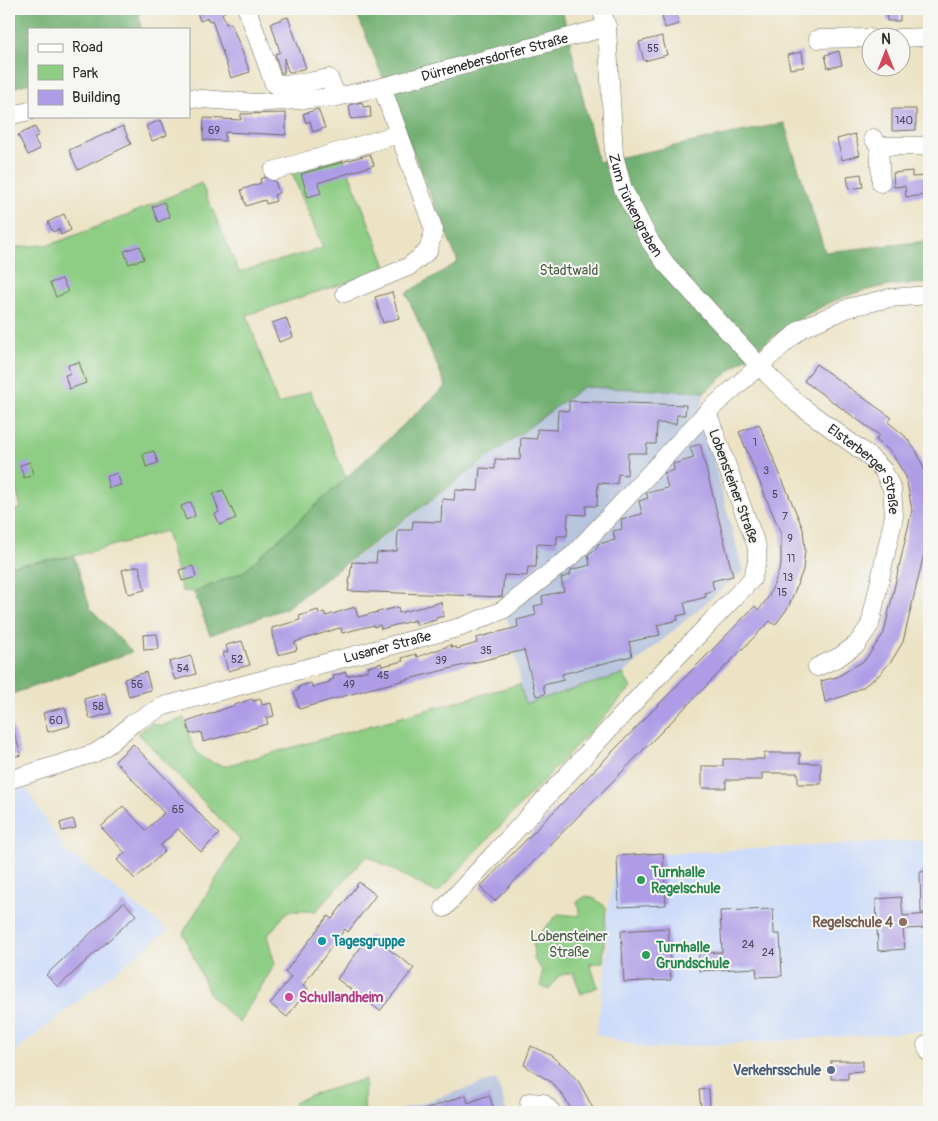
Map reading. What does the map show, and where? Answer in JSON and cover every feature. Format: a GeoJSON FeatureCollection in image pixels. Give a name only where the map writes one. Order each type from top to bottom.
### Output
{"type":"FeatureCollection","features":[{"type":"Feature","properties":{"kind":"street"},"geometry":{"type":"LineString","coordinates":[[247,9],[274,84],[302,83],[329,78],[337,97]]}},
{"type":"Feature","properties":{"kind":"street","name":"Zum Türkengraben"},"geometry":{"type":"LineString","coordinates":[[601,9],[607,27],[614,155],[623,189],[647,236],[666,264],[758,364]]}},
{"type":"Feature","properties":{"kind":"street","name":"Dürrenebersdorfer Straße"},"geometry":{"type":"LineString","coordinates":[[190,98],[256,103],[337,97],[382,87],[607,27]]}},
{"type":"Feature","properties":{"kind":"street"},"geometry":{"type":"LineString","coordinates":[[910,38],[929,37]]}},
{"type":"Feature","properties":{"kind":"street"},"geometry":{"type":"LineString","coordinates":[[818,39],[860,38]]}},
{"type":"Feature","properties":{"kind":"street"},"geometry":{"type":"LineString","coordinates":[[345,293],[408,267],[428,251],[434,230],[382,87]]}},
{"type":"Feature","properties":{"kind":"street"},"geometry":{"type":"LineString","coordinates":[[9,116],[28,111]]}},
{"type":"Feature","properties":{"kind":"street"},"geometry":{"type":"LineString","coordinates":[[273,171],[399,134]]}},
{"type":"Feature","properties":{"kind":"street"},"geometry":{"type":"LineString","coordinates":[[881,182],[876,142],[929,146]]}},
{"type":"Feature","properties":{"kind":"street","name":"Lobensteiner Straße"},"geometry":{"type":"LineString","coordinates":[[444,908],[650,685],[752,579],[757,562],[757,547],[707,412],[758,364],[802,328],[851,307],[890,298],[929,295]]}},
{"type":"Feature","properties":{"kind":"street","name":"Elsterberger Straße"},"geometry":{"type":"LineString","coordinates":[[758,364],[798,404],[869,456],[883,470],[892,488],[894,516],[870,625],[857,644],[839,657],[816,667]]}},
{"type":"Feature","properties":{"kind":"street","name":"Lusaner Straße"},"geometry":{"type":"LineString","coordinates":[[9,780],[95,753],[109,744],[133,723],[164,706],[461,627],[503,610],[574,554],[707,412]]}},
{"type":"Feature","properties":{"kind":"street"},"geometry":{"type":"LineString","coordinates":[[529,1102],[543,1103],[552,1112]]}},
{"type":"Feature","properties":{"kind":"shaded area"},"geometry":{"type":"Polygon","coordinates":[[[583,387],[705,392],[701,413],[743,571],[623,674],[525,704],[503,597],[348,591],[350,562],[583,387]]]}},
{"type":"Feature","properties":{"kind":"shaded area"},"geometry":{"type":"Polygon","coordinates":[[[25,787],[64,849],[168,930],[9,1056],[9,793],[25,787]]]}},
{"type":"Feature","properties":{"kind":"shaded area"},"geometry":{"type":"Polygon","coordinates":[[[929,840],[929,1031],[649,1049],[596,1034],[607,957],[606,922],[617,856],[929,840]]]}},
{"type":"Feature","properties":{"kind":"shaded area"},"geometry":{"type":"Polygon","coordinates":[[[496,1079],[507,1112],[394,1112],[496,1079]]]}},
{"type":"Feature","properties":{"kind":"green space"},"geometry":{"type":"Polygon","coordinates":[[[9,9],[138,9],[141,28],[28,28],[28,83],[9,89],[9,9]]]}},
{"type":"Feature","properties":{"kind":"green space","name":"Stadtwald"},"geometry":{"type":"Polygon","coordinates":[[[355,9],[562,9],[598,162],[784,123],[825,252],[929,241],[929,284],[895,285],[863,291],[834,301],[781,331],[705,392],[583,387],[286,608],[210,635],[194,592],[243,572],[446,386],[406,293],[458,262],[355,9]]]}},
{"type":"Feature","properties":{"kind":"green space"},"geometry":{"type":"Polygon","coordinates":[[[343,157],[387,269],[247,315],[278,405],[310,391],[346,478],[243,572],[194,592],[182,591],[166,531],[74,556],[9,566],[9,513],[21,508],[9,463],[9,248],[52,244],[128,215],[201,183],[239,272],[323,248],[291,171],[343,157]]]}},
{"type":"Feature","properties":{"kind":"green space"},"geometry":{"type":"Polygon","coordinates":[[[74,556],[90,608],[132,652],[9,695],[9,566],[74,556]]]}},
{"type":"Feature","properties":{"kind":"green space"},"geometry":{"type":"Polygon","coordinates":[[[623,674],[631,688],[437,893],[367,856],[316,911],[288,911],[267,936],[275,964],[239,1023],[210,995],[183,933],[240,840],[138,733],[152,723],[161,726],[184,718],[192,744],[200,756],[225,766],[520,684],[525,704],[623,674]]]}},
{"type":"Feature","properties":{"kind":"green space","name":"Lobensteiner Straße"},"geometry":{"type":"Polygon","coordinates":[[[586,896],[595,899],[606,907],[603,962],[590,964],[598,987],[581,994],[573,972],[558,976],[549,990],[541,986],[542,970],[534,959],[533,941],[558,914],[580,916],[577,902],[586,896]]]}},
{"type":"Feature","properties":{"kind":"green space"},"geometry":{"type":"Polygon","coordinates":[[[365,1079],[364,1112],[297,1112],[294,1103],[310,1095],[365,1079]]]}},
{"type":"Feature","properties":{"kind":"building"},"geometry":{"type":"Polygon","coordinates":[[[196,9],[230,9],[222,13],[226,24],[231,23],[250,72],[231,78],[212,20],[209,21],[208,18],[200,21],[196,9]]]}},
{"type":"Feature","properties":{"kind":"building"},"geometry":{"type":"Polygon","coordinates":[[[886,9],[900,9],[900,21],[887,21],[886,9]]]}},
{"type":"Feature","properties":{"kind":"building"},"geometry":{"type":"Polygon","coordinates":[[[676,12],[679,24],[665,28],[662,16],[676,12]]]}},
{"type":"Feature","properties":{"kind":"building"},"geometry":{"type":"Polygon","coordinates":[[[288,17],[306,68],[288,71],[284,58],[284,73],[281,73],[275,54],[280,52],[271,23],[288,17]]]}},
{"type":"Feature","properties":{"kind":"building"},"geometry":{"type":"Polygon","coordinates":[[[662,36],[667,55],[644,61],[639,42],[662,36]]]}},
{"type":"Feature","properties":{"kind":"building"},"geometry":{"type":"Polygon","coordinates":[[[839,51],[842,65],[828,68],[825,55],[839,51]]]}},
{"type":"Feature","properties":{"kind":"building"},"geometry":{"type":"Polygon","coordinates":[[[802,52],[804,67],[790,69],[787,55],[802,52]]]}},
{"type":"Feature","properties":{"kind":"building"},"geometry":{"type":"Polygon","coordinates":[[[362,102],[363,107],[370,106],[371,117],[351,119],[349,105],[362,102]]]}},
{"type":"Feature","properties":{"kind":"building"},"geometry":{"type":"Polygon","coordinates":[[[318,109],[325,128],[313,132],[310,121],[306,123],[303,114],[318,109]]]}},
{"type":"Feature","properties":{"kind":"building"},"geometry":{"type":"Polygon","coordinates":[[[892,109],[916,109],[916,130],[892,131],[892,109]]]}},
{"type":"Feature","properties":{"kind":"building"},"geometry":{"type":"Polygon","coordinates":[[[286,113],[286,135],[225,132],[225,141],[203,140],[204,118],[241,120],[241,114],[286,113]]]}},
{"type":"Feature","properties":{"kind":"building"},"geometry":{"type":"Polygon","coordinates":[[[161,120],[167,135],[152,141],[146,126],[161,120]]]}},
{"type":"Feature","properties":{"kind":"building"},"geometry":{"type":"Polygon","coordinates":[[[123,126],[131,144],[78,170],[69,150],[123,126]]]}},
{"type":"Feature","properties":{"kind":"building"},"geometry":{"type":"Polygon","coordinates":[[[35,127],[39,135],[34,138],[40,149],[28,155],[18,135],[35,127]]]}},
{"type":"Feature","properties":{"kind":"building"},"geometry":{"type":"Polygon","coordinates":[[[855,134],[860,155],[842,160],[837,139],[855,134]]]}},
{"type":"Feature","properties":{"kind":"building"},"geometry":{"type":"Polygon","coordinates":[[[370,154],[374,165],[318,183],[321,193],[308,197],[301,174],[370,154]]]}},
{"type":"Feature","properties":{"kind":"building"},"geometry":{"type":"Polygon","coordinates":[[[912,171],[912,177],[929,176],[929,195],[906,197],[905,186],[894,187],[893,173],[912,171]]]}},
{"type":"Feature","properties":{"kind":"building"},"geometry":{"type":"Polygon","coordinates":[[[861,174],[863,187],[849,189],[847,176],[861,174]]]}},
{"type":"Feature","properties":{"kind":"building"},"geometry":{"type":"Polygon","coordinates":[[[265,177],[275,181],[279,193],[274,195],[276,201],[266,204],[265,200],[246,206],[241,190],[261,183],[260,179],[265,177]]]}},
{"type":"Feature","properties":{"kind":"building"},"geometry":{"type":"Polygon","coordinates":[[[164,202],[170,217],[158,222],[152,207],[164,202]]]}},
{"type":"Feature","properties":{"kind":"building"},"geometry":{"type":"Polygon","coordinates":[[[64,214],[71,230],[61,235],[59,229],[53,232],[48,222],[64,214]]]}},
{"type":"Feature","properties":{"kind":"building"},"geometry":{"type":"Polygon","coordinates":[[[140,246],[144,259],[129,264],[124,251],[140,246]]]}},
{"type":"Feature","properties":{"kind":"building"},"geometry":{"type":"Polygon","coordinates":[[[62,279],[68,292],[56,297],[50,283],[62,279]]]}},
{"type":"Feature","properties":{"kind":"building"},"geometry":{"type":"Polygon","coordinates":[[[392,292],[399,318],[383,323],[375,297],[392,292]]]}},
{"type":"Feature","properties":{"kind":"building"},"geometry":{"type":"Polygon","coordinates":[[[286,318],[293,337],[279,342],[272,323],[286,318]]]}},
{"type":"Feature","properties":{"kind":"building"},"geometry":{"type":"Polygon","coordinates":[[[79,362],[86,383],[69,389],[65,375],[70,374],[68,365],[79,362]]]}},
{"type":"Feature","properties":{"kind":"building"},"geometry":{"type":"Polygon","coordinates":[[[816,364],[892,418],[888,422],[905,436],[917,452],[929,481],[929,533],[903,642],[892,660],[879,675],[863,687],[825,702],[821,681],[837,677],[865,660],[884,633],[912,510],[906,477],[891,452],[876,440],[879,435],[804,381],[816,364]]]}},
{"type":"Feature","properties":{"kind":"building"},"geometry":{"type":"Polygon","coordinates":[[[569,401],[686,405],[685,415],[677,415],[676,424],[657,423],[656,444],[647,444],[646,453],[628,453],[627,475],[618,474],[617,484],[598,483],[597,506],[586,506],[586,515],[568,514],[567,536],[557,536],[557,545],[537,544],[536,567],[528,567],[527,576],[504,575],[502,597],[348,591],[352,562],[376,563],[377,553],[397,551],[398,530],[412,530],[413,521],[441,522],[442,499],[454,500],[455,490],[478,491],[480,468],[495,469],[495,459],[520,460],[521,438],[537,439],[537,429],[557,430],[558,410],[569,411],[569,401]]]}},
{"type":"Feature","properties":{"kind":"building"},"geometry":{"type":"Polygon","coordinates":[[[759,424],[803,529],[805,550],[803,570],[788,608],[775,625],[770,621],[495,901],[480,887],[755,606],[759,610],[769,596],[781,566],[781,534],[739,432],[759,424]]]}},
{"type":"Feature","properties":{"kind":"building"},"geometry":{"type":"Polygon","coordinates":[[[700,444],[733,576],[712,581],[714,590],[705,593],[706,597],[684,603],[687,614],[677,616],[678,620],[657,625],[660,635],[629,642],[632,656],[562,674],[564,680],[543,685],[545,694],[536,696],[524,650],[369,689],[299,709],[294,692],[299,690],[298,687],[311,683],[312,687],[330,682],[334,679],[333,676],[346,672],[347,676],[368,670],[368,667],[381,663],[382,666],[403,661],[402,658],[416,654],[417,657],[451,645],[452,648],[456,647],[457,649],[477,643],[476,638],[518,627],[517,620],[536,615],[534,606],[543,604],[542,596],[564,591],[561,578],[570,575],[571,570],[590,565],[588,555],[596,549],[598,544],[615,540],[613,531],[622,529],[621,519],[642,514],[639,501],[648,498],[646,493],[668,488],[664,473],[674,470],[673,464],[694,458],[690,447],[700,444]]]}},
{"type":"Feature","properties":{"kind":"building"},"geometry":{"type":"Polygon","coordinates":[[[154,451],[158,463],[146,467],[143,454],[154,451]]]}},
{"type":"Feature","properties":{"kind":"building"},"geometry":{"type":"Polygon","coordinates":[[[30,462],[33,475],[24,478],[20,465],[30,462]]]}},
{"type":"Feature","properties":{"kind":"building"},"geometry":{"type":"Polygon","coordinates":[[[117,473],[121,485],[109,488],[106,477],[117,473]]]}},
{"type":"Feature","properties":{"kind":"building"},"geometry":{"type":"Polygon","coordinates":[[[223,490],[236,518],[220,525],[215,514],[219,512],[213,494],[223,490]]]}},
{"type":"Feature","properties":{"kind":"building"},"geometry":{"type":"Polygon","coordinates":[[[191,502],[195,516],[186,520],[181,506],[191,502]]]}},
{"type":"Feature","properties":{"kind":"building"},"geometry":{"type":"Polygon","coordinates":[[[139,566],[145,590],[128,594],[122,570],[139,566]]]}},
{"type":"Feature","properties":{"kind":"building"},"geometry":{"type":"Polygon","coordinates":[[[193,566],[196,577],[182,581],[179,570],[193,566]]]}},
{"type":"Feature","properties":{"kind":"building"},"geometry":{"type":"Polygon","coordinates":[[[441,602],[444,616],[436,618],[436,620],[417,625],[415,620],[381,629],[380,625],[374,627],[374,625],[342,633],[341,628],[336,629],[295,642],[297,650],[278,655],[272,634],[272,628],[300,620],[299,616],[318,610],[319,614],[324,612],[326,616],[355,607],[358,617],[398,607],[399,613],[441,602]]]}},
{"type":"Feature","properties":{"kind":"building"},"geometry":{"type":"Polygon","coordinates":[[[157,634],[159,649],[144,650],[143,635],[157,634]]]}},
{"type":"Feature","properties":{"kind":"building"},"geometry":{"type":"Polygon","coordinates":[[[242,641],[250,665],[228,671],[223,653],[228,652],[226,645],[242,641]]]}},
{"type":"Feature","properties":{"kind":"building"},"geometry":{"type":"Polygon","coordinates":[[[191,656],[196,674],[175,680],[169,662],[191,656]]]}},
{"type":"Feature","properties":{"kind":"building"},"geometry":{"type":"Polygon","coordinates":[[[146,672],[151,690],[129,696],[124,679],[146,672]]]}},
{"type":"Feature","properties":{"kind":"building"},"geometry":{"type":"Polygon","coordinates":[[[105,693],[111,713],[90,719],[84,699],[105,693]]]}},
{"type":"Feature","properties":{"kind":"building"},"geometry":{"type":"Polygon","coordinates":[[[252,699],[253,701],[261,699],[262,705],[271,703],[274,716],[266,718],[268,724],[203,742],[201,732],[190,734],[187,722],[252,699]]]}},
{"type":"Feature","properties":{"kind":"building"},"geometry":{"type":"Polygon","coordinates":[[[65,707],[70,726],[48,732],[43,713],[65,707]]]}},
{"type":"Feature","properties":{"kind":"building"},"geometry":{"type":"Polygon","coordinates":[[[9,722],[11,722],[21,755],[9,758],[9,722]]]}},
{"type":"Feature","properties":{"kind":"building"},"geometry":{"type":"Polygon","coordinates":[[[133,744],[219,834],[201,852],[178,829],[160,846],[165,851],[135,879],[117,860],[125,853],[101,827],[123,806],[146,830],[164,813],[115,761],[133,744]]]}},
{"type":"Feature","properties":{"kind":"building"},"geometry":{"type":"Polygon","coordinates":[[[764,753],[800,753],[800,763],[821,763],[821,784],[798,784],[798,773],[762,773],[762,780],[726,780],[726,788],[702,788],[702,766],[723,766],[723,759],[764,759],[764,753]]]}},
{"type":"Feature","properties":{"kind":"building"},"geometry":{"type":"Polygon","coordinates":[[[73,819],[76,828],[62,831],[60,823],[73,819]]]}},
{"type":"Feature","properties":{"kind":"building","name":"Turnhalle Regelschule"},"geometry":{"type":"Polygon","coordinates":[[[663,853],[666,905],[619,907],[617,856],[663,853]]]}},
{"type":"Feature","properties":{"kind":"building"},"geometry":{"type":"Polygon","coordinates":[[[929,871],[929,913],[921,913],[920,872],[929,871]]]}},
{"type":"Feature","properties":{"kind":"building"},"geometry":{"type":"Polygon","coordinates":[[[359,882],[376,895],[348,932],[345,929],[303,985],[308,989],[287,1017],[270,1004],[291,977],[285,972],[328,916],[332,919],[359,882]]]}},
{"type":"Feature","properties":{"kind":"building","name":"Regelschule 4"},"geometry":{"type":"Polygon","coordinates":[[[901,897],[903,916],[929,914],[929,928],[903,929],[905,949],[878,951],[876,899],[901,897]]]}},
{"type":"Feature","properties":{"kind":"building"},"geometry":{"type":"Polygon","coordinates":[[[124,902],[136,915],[58,987],[46,975],[124,902]]]}},
{"type":"Feature","properties":{"kind":"building"},"geometry":{"type":"Polygon","coordinates":[[[773,909],[774,934],[780,934],[782,976],[757,977],[756,968],[699,971],[699,953],[722,952],[720,911],[773,909]]]}},
{"type":"Feature","properties":{"kind":"building","name":"Turnhalle Grundschule"},"geometry":{"type":"Polygon","coordinates":[[[668,928],[671,980],[624,982],[621,931],[668,928]]]}},
{"type":"Feature","properties":{"kind":"building"},"geometry":{"type":"Polygon","coordinates":[[[370,935],[414,968],[380,1011],[337,979],[370,935]]]}},
{"type":"Feature","properties":{"kind":"building"},"geometry":{"type":"Polygon","coordinates":[[[531,1046],[550,1055],[565,1067],[579,1082],[595,1112],[573,1112],[562,1094],[551,1082],[524,1065],[531,1046]]]}},
{"type":"Feature","properties":{"kind":"building"},"geometry":{"type":"Polygon","coordinates":[[[831,1061],[863,1061],[863,1071],[848,1072],[848,1079],[831,1079],[831,1061]]]}},
{"type":"Feature","properties":{"kind":"building"},"geometry":{"type":"Polygon","coordinates":[[[709,1089],[710,1109],[701,1109],[699,1090],[709,1089]]]}},
{"type":"Feature","properties":{"kind":"building"},"geometry":{"type":"Polygon","coordinates":[[[466,1095],[468,1103],[489,1095],[495,1112],[418,1112],[466,1095]]]}},
{"type":"Feature","properties":{"kind":"place","name":"Turnhalle Regelschule"},"geometry":{"type":"Point","coordinates":[641,880]}},
{"type":"Feature","properties":{"kind":"place","name":"Regelschule 4"},"geometry":{"type":"Point","coordinates":[903,922]}},
{"type":"Feature","properties":{"kind":"place","name":"Tagesgruppe"},"geometry":{"type":"Point","coordinates":[322,941]}},
{"type":"Feature","properties":{"kind":"place","name":"Turnhalle Grundschule"},"geometry":{"type":"Point","coordinates":[646,955]}},
{"type":"Feature","properties":{"kind":"place","name":"Schullandheim"},"geometry":{"type":"Point","coordinates":[289,997]}},
{"type":"Feature","properties":{"kind":"place","name":"Verkehrsschule"},"geometry":{"type":"Point","coordinates":[831,1070]}}]}
